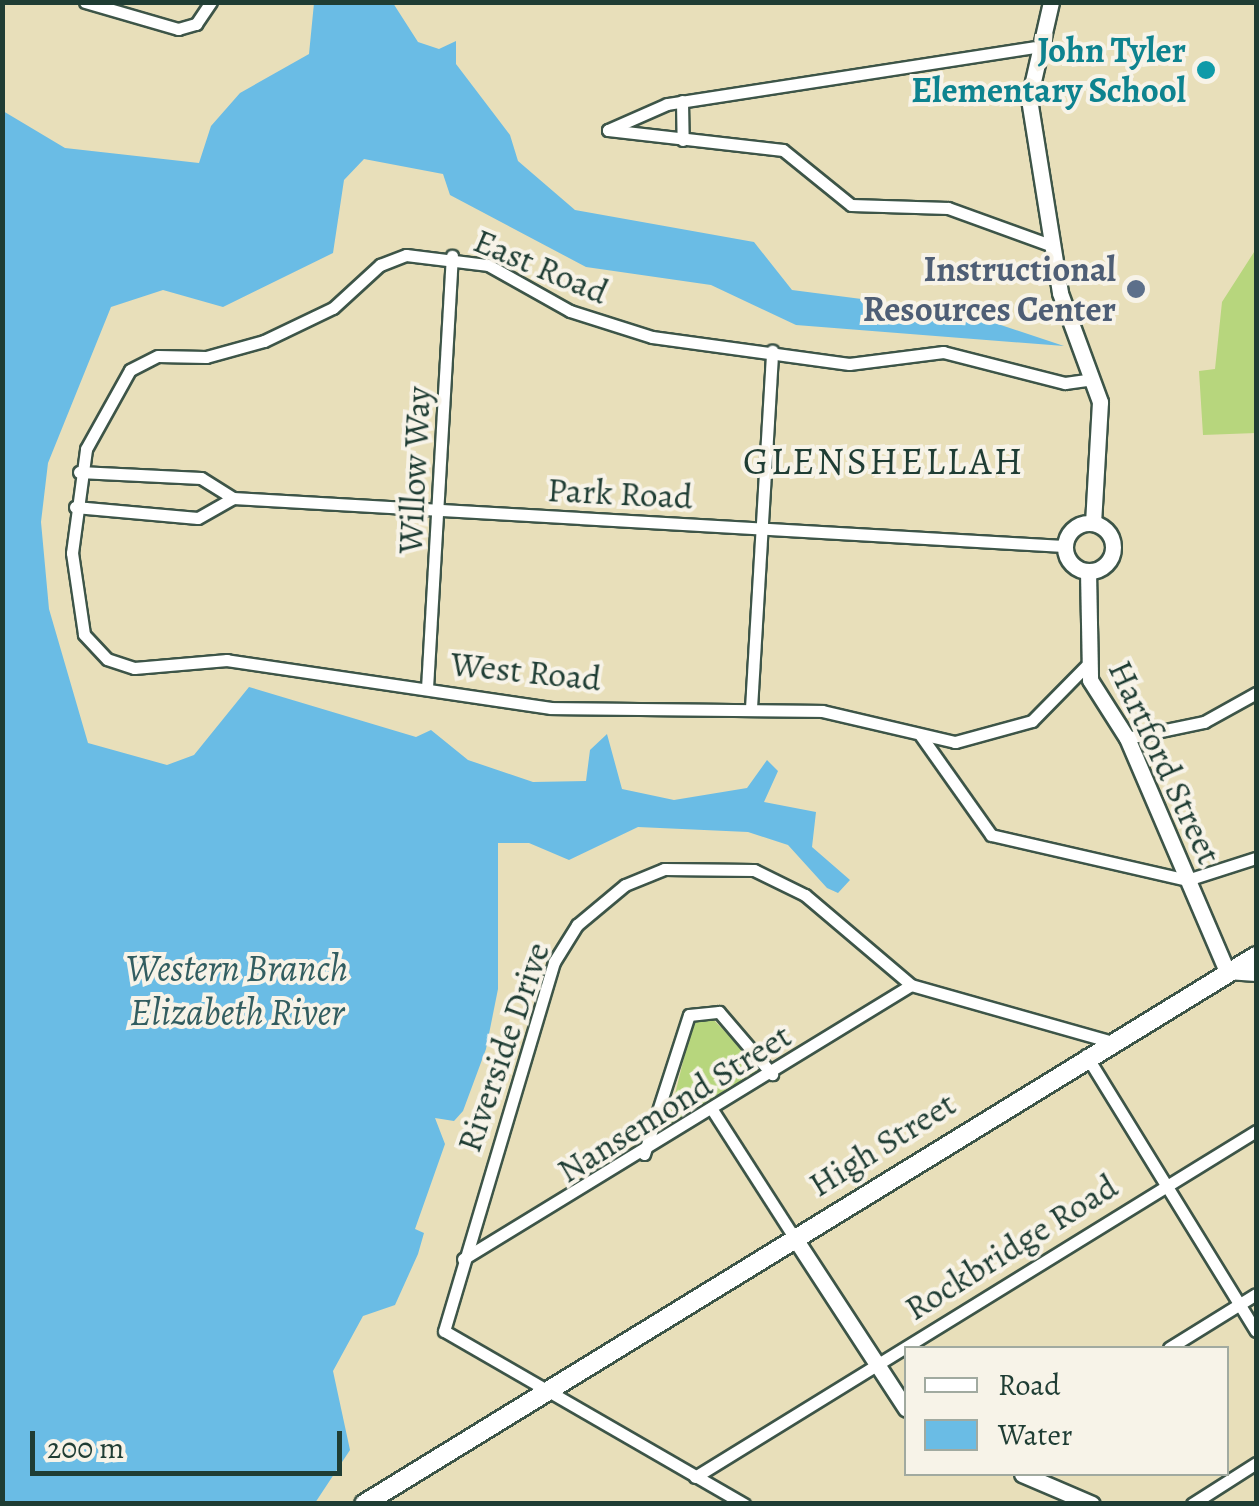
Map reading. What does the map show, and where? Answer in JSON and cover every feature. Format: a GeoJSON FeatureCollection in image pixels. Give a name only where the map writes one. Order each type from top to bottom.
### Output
{"type":"FeatureCollection","features":[{"type":"Feature","properties":{"kind":"main road","name":"High Street"},"geometry":{"type":"LineString","coordinates":[[544,1392],[1109,1041],[1256,956]]}},
{"type":"Feature","properties":{"kind":"main road"},"geometry":{"type":"LineString","coordinates":[[364,1504],[544,1392]]}},
{"type":"Feature","properties":{"kind":"main road"},"geometry":{"type":"LineString","coordinates":[[385,1504],[544,1392]]}},
{"type":"Feature","properties":{"kind":"street"},"geometry":{"type":"LineString","coordinates":[[85,2],[178,30],[196,24],[211,2]]}},
{"type":"Feature","properties":{"kind":"street","name":"Hartford Street"},"geometry":{"type":"LineString","coordinates":[[1051,2],[1034,47],[1029,99],[1050,246],[1092,378],[1100,416],[1093,523],[1113,549],[1088,571],[1086,666],[1127,738],[1227,971]]}},
{"type":"Feature","properties":{"kind":"street"},"geometry":{"type":"LineString","coordinates":[[1034,47],[682,102],[608,130],[783,150],[851,204],[948,208],[1050,246]]}},
{"type":"Feature","properties":{"kind":"street"},"geometry":{"type":"LineString","coordinates":[[682,102],[683,140]]}},
{"type":"Feature","properties":{"kind":"street","name":"East Road"},"geometry":{"type":"LineString","coordinates":[[75,502],[79,472],[138,364],[244,348],[333,308],[389,260],[452,256],[631,332],[849,364],[943,352],[1065,383],[1092,378]]}},
{"type":"Feature","properties":{"kind":"street","name":"Willow Way"},"geometry":{"type":"LineString","coordinates":[[427,688],[452,256]]}},
{"type":"Feature","properties":{"kind":"street"},"geometry":{"type":"LineString","coordinates":[[751,708],[772,351]]}},
{"type":"Feature","properties":{"kind":"street","name":"Park Road"},"geometry":{"type":"LineString","coordinates":[[79,472],[201,478],[233,498],[1064,546]]}},
{"type":"Feature","properties":{"kind":"street","name":"Park Road"},"geometry":{"type":"LineString","coordinates":[[75,502],[198,518],[233,498]]}},
{"type":"Feature","properties":{"kind":"street","name":"West Road"},"geometry":{"type":"LineString","coordinates":[[75,502],[78,617],[106,659],[144,669],[227,660],[551,708],[751,708],[854,716],[921,736],[972,741],[1018,728],[1056,703],[1086,666]]}},
{"type":"Feature","properties":{"kind":"street"},"geometry":{"type":"LineString","coordinates":[[1088,571],[1064,546],[1073,528],[1093,523]]}},
{"type":"Feature","properties":{"kind":"street"},"geometry":{"type":"LineString","coordinates":[[1127,738],[1204,722],[1256,693]]}},
{"type":"Feature","properties":{"kind":"street"},"geometry":{"type":"LineString","coordinates":[[921,736],[991,835],[1186,880],[1256,858]]}},
{"type":"Feature","properties":{"kind":"street","name":"Riverside Drive"},"geometry":{"type":"LineString","coordinates":[[544,1392],[469,1348],[444,1325],[554,962],[584,917],[626,885],[696,864],[772,876],[911,985],[1109,1041]]}},
{"type":"Feature","properties":{"kind":"street"},"geometry":{"type":"LineString","coordinates":[[1227,971],[1256,973]]}},
{"type":"Feature","properties":{"kind":"street","name":"Nansemond Street"},"geometry":{"type":"LineString","coordinates":[[463,1259],[644,1154],[911,985]]}},
{"type":"Feature","properties":{"kind":"street"},"geometry":{"type":"LineString","coordinates":[[644,1154],[689,1015],[719,1012],[772,1074]]}},
{"type":"Feature","properties":{"kind":"street"},"geometry":{"type":"LineString","coordinates":[[1086,1056],[1256,1331]]}},
{"type":"Feature","properties":{"kind":"street"},"geometry":{"type":"LineString","coordinates":[[713,1111],[873,1366],[904,1405]]}},
{"type":"Feature","properties":{"kind":"street","name":"Rockbridge Road"},"geometry":{"type":"LineString","coordinates":[[905,1346],[1165,1183],[1256,1132]]}},
{"type":"Feature","properties":{"kind":"street"},"geometry":{"type":"LineString","coordinates":[[1172,1346],[1256,1294]]}},
{"type":"Feature","properties":{"kind":"street","name":"Rockbridge Road"},"geometry":{"type":"LineString","coordinates":[[695,1477],[904,1347]]}},
{"type":"Feature","properties":{"kind":"street"},"geometry":{"type":"LineString","coordinates":[[544,1392],[744,1504]]}},
{"type":"Feature","properties":{"kind":"street"},"geometry":{"type":"LineString","coordinates":[[1192,1504],[1256,1463]]}},
{"type":"Feature","properties":{"kind":"street"},"geometry":{"type":"LineString","coordinates":[[1027,1476],[1092,1504]]}},
{"type":"Feature","properties":{"kind":"green space"},"geometry":{"type":"Polygon","coordinates":[[[1256,249],[1256,433],[1203,435],[1199,371],[1215,369],[1222,302],[1256,249]]]}},
{"type":"Feature","properties":{"kind":"green space"},"geometry":{"type":"Polygon","coordinates":[[[708,1014],[762,1070],[666,1131],[692,1025],[708,1014]]]}},
{"type":"Feature","properties":{"kind":"water","name":"Western Branch Elizabeth River"},"geometry":{"type":"Polygon","coordinates":[[[314,3],[393,3],[418,42],[439,49],[456,41],[456,64],[510,135],[518,161],[575,210],[754,242],[792,290],[962,312],[1064,346],[796,325],[711,285],[586,267],[450,195],[443,174],[364,159],[344,180],[333,253],[223,307],[163,290],[111,307],[48,463],[41,522],[49,609],[88,743],[167,765],[194,755],[249,687],[416,737],[431,730],[468,760],[533,782],[586,781],[590,750],[607,734],[622,789],[674,800],[747,788],[767,760],[778,771],[764,802],[816,812],[812,847],[850,880],[838,893],[827,888],[788,845],[748,832],[638,827],[569,860],[529,843],[498,843],[498,989],[486,1049],[463,1111],[454,1121],[435,1118],[445,1144],[415,1229],[424,1233],[418,1254],[395,1305],[363,1316],[333,1371],[350,1450],[315,1503],[3,1503],[3,111],[65,148],[199,163],[211,126],[240,93],[309,54],[314,3]]]}},
{"type":"Feature","properties":{"kind":"place","name":"John Tyler Elementary School"},"geometry":{"type":"Point","coordinates":[1206,70]}},
{"type":"Feature","properties":{"kind":"place","name":"Instructional Resources Center"},"geometry":{"type":"Point","coordinates":[1136,289]}},
{"type":"Feature","properties":{"kind":"district","name":"GLENSHELLAH"},"geometry":{"type":"Point","coordinates":[884,462]}}]}
